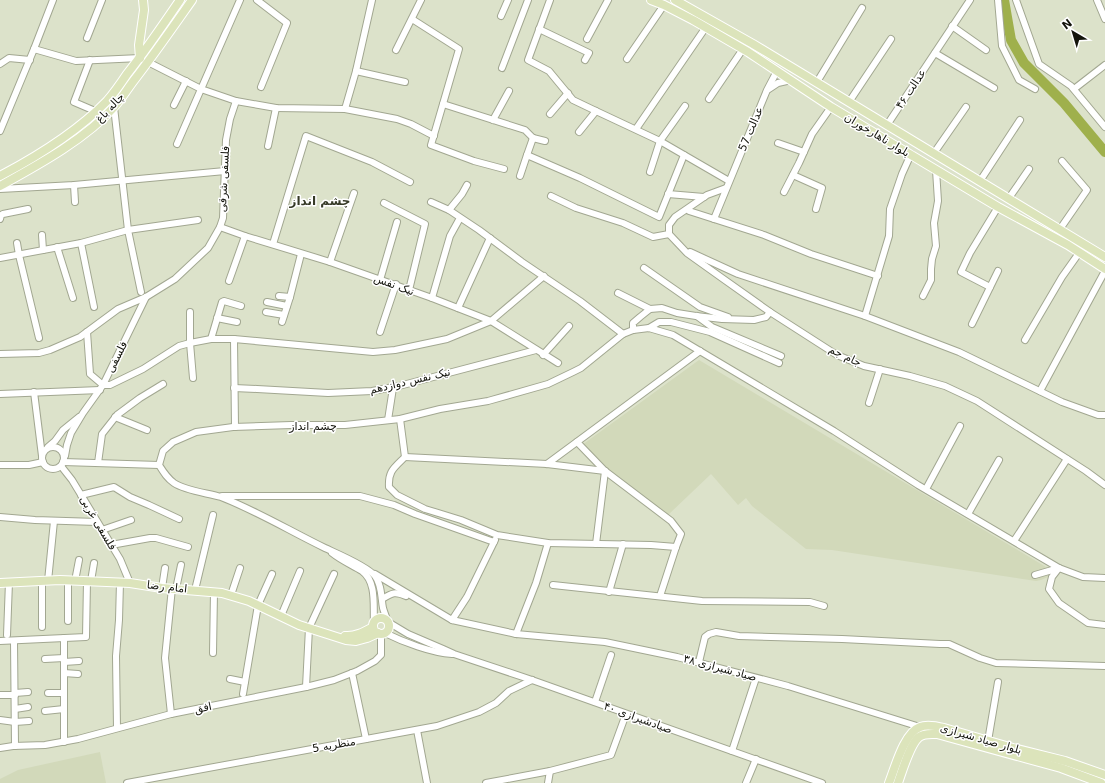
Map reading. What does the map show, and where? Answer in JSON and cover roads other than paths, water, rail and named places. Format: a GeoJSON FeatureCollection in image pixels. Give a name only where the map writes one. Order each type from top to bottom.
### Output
{"type":"FeatureCollection","features":[{"type":"Feature","properties":{"kind":"main road"},"geometry":{"type":"LineString","coordinates":[[140,58],[139,45],[144,10],[143,0]]}},
{"type":"Feature","properties":{"kind":"main road","name":"چاله باغ"},"geometry":{"type":"LineString","coordinates":[[0,176],[57,142],[107,101],[140,58],[180,0]]}},
{"type":"Feature","properties":{"kind":"main road","name":"چاله باغ"},"geometry":{"type":"LineString","coordinates":[[0,188],[79,138],[114,106],[148,62],[192,0]]}},
{"type":"Feature","properties":{"kind":"main road","name":"بلوار ناهارخوران"},"geometry":{"type":"LineString","coordinates":[[651,0],[664,5],[706,27],[743,49],[831,107],[998,207],[1068,245],[1105,270]]}},
{"type":"Feature","properties":{"kind":"main road","name":"بلوار ناهارخوران"},"geometry":{"type":"LineString","coordinates":[[675,0],[817,82],[1105,257]]}},
{"type":"Feature","properties":{"kind":"main road"},"geometry":{"type":"LineString","coordinates":[[777,71],[782,62]]}},
{"type":"Feature","properties":{"kind":"main road"},"geometry":{"type":"LineString","coordinates":[[1068,245],[1073,237]]}},
{"type":"Feature","properties":{"kind":"main road","name":"امام رضا"},"geometry":{"type":"LineString","coordinates":[[0,582],[71,580],[130,582],[162,588],[214,592],[231,595],[249,601],[309,628],[346,640],[356,641],[367,638],[378,630],[379,618],[387,621]]}},
{"type":"Feature","properties":{"kind":"main road"},"geometry":{"type":"LineString","coordinates":[[378,630],[389,628],[387,621]]}},
{"type":"Feature","properties":{"kind":"main road","name":"بلوار صیاد شیرازی"},"geometry":{"type":"LineString","coordinates":[[920,727],[933,725],[939,726],[988,741],[1013,752],[1101,783]]}},
{"type":"Feature","properties":{"kind":"main road"},"geometry":{"type":"LineString","coordinates":[[889,783],[908,737],[913,731],[920,727]]}},
{"type":"Feature","properties":{"kind":"main road","name":"بلوار صیاد شیرازی"},"geometry":{"type":"LineString","coordinates":[[898,783],[910,750],[919,737],[925,734],[937,734],[1013,752],[1064,761],[1105,775]]}},
{"type":"Feature","properties":{"kind":"street"},"geometry":{"type":"LineString","coordinates":[[0,131],[53,0]]}},
{"type":"Feature","properties":{"kind":"street"},"geometry":{"type":"LineString","coordinates":[[86,38],[102,0]]}},
{"type":"Feature","properties":{"kind":"street"},"geometry":{"type":"LineString","coordinates":[[177,144],[240,0]]}},
{"type":"Feature","properties":{"kind":"street"},"geometry":{"type":"LineString","coordinates":[[257,0],[287,23],[261,87]]}},
{"type":"Feature","properties":{"kind":"street"},"geometry":{"type":"LineString","coordinates":[[345,109],[356,71],[372,0]]}},
{"type":"Feature","properties":{"kind":"street"},"geometry":{"type":"LineString","coordinates":[[396,50],[422,0]]}},
{"type":"Feature","properties":{"kind":"street"},"geometry":{"type":"LineString","coordinates":[[501,16],[508,0]]}},
{"type":"Feature","properties":{"kind":"street"},"geometry":{"type":"LineString","coordinates":[[502,68],[528,0]]}},
{"type":"Feature","properties":{"kind":"street"},"geometry":{"type":"LineString","coordinates":[[550,0],[528,60],[549,72],[573,100],[660,141],[729,181]]}},
{"type":"Feature","properties":{"kind":"street"},"geometry":{"type":"LineString","coordinates":[[587,39],[608,0]]}},
{"type":"Feature","properties":{"kind":"street","name":"۴۶ عدالت"},"geometry":{"type":"LineString","coordinates":[[887,125],[970,0]]}},
{"type":"Feature","properties":{"kind":"street"},"geometry":{"type":"LineString","coordinates":[[998,0],[1002,46],[1018,80],[1035,89]]}},
{"type":"Feature","properties":{"kind":"street"},"geometry":{"type":"LineString","coordinates":[[1016,0],[1039,64],[1071,86],[1105,127]]}},
{"type":"Feature","properties":{"kind":"street"},"geometry":{"type":"LineString","coordinates":[[1097,0],[1105,19]]}},
{"type":"Feature","properties":{"kind":"street"},"geometry":{"type":"LineString","coordinates":[[627,59],[664,5]]}},
{"type":"Feature","properties":{"kind":"street"},"geometry":{"type":"LineString","coordinates":[[817,82],[862,8]]}},
{"type":"Feature","properties":{"kind":"street"},"geometry":{"type":"LineString","coordinates":[[412,19],[459,49],[431,145],[474,161],[504,169]]}},
{"type":"Feature","properties":{"kind":"street"},"geometry":{"type":"LineString","coordinates":[[952,26],[986,50]]}},
{"type":"Feature","properties":{"kind":"street"},"geometry":{"type":"LineString","coordinates":[[636,129],[706,27]]}},
{"type":"Feature","properties":{"kind":"street"},"geometry":{"type":"LineString","coordinates":[[539,30],[589,53],[585,60]]}},
{"type":"Feature","properties":{"kind":"street"},"geometry":{"type":"LineString","coordinates":[[849,102],[891,39]]}},
{"type":"Feature","properties":{"kind":"street"},"geometry":{"type":"LineString","coordinates":[[709,99],[743,49]]}},
{"type":"Feature","properties":{"kind":"street"},"geometry":{"type":"LineString","coordinates":[[34,50],[76,61],[140,58],[201,89],[236,101],[276,108],[345,109],[397,119],[411,124],[434,136]]}},
{"type":"Feature","properties":{"kind":"street"},"geometry":{"type":"LineString","coordinates":[[936,53],[994,88]]}},
{"type":"Feature","properties":{"kind":"street"},"geometry":{"type":"LineString","coordinates":[[0,64],[9,58],[30,60]]}},
{"type":"Feature","properties":{"kind":"street"},"geometry":{"type":"LineString","coordinates":[[90,60],[74,102],[95,111]]}},
{"type":"Feature","properties":{"kind":"street"},"geometry":{"type":"LineString","coordinates":[[1074,89],[1105,65]]}},
{"type":"Feature","properties":{"kind":"street"},"geometry":{"type":"LineString","coordinates":[[356,71],[405,82]]}},
{"type":"Feature","properties":{"kind":"street","name":"عدالت 57"},"geometry":{"type":"LineString","coordinates":[[714,219],[767,90],[777,71]]}},
{"type":"Feature","properties":{"kind":"street"},"geometry":{"type":"LineString","coordinates":[[767,90],[778,84],[791,80]]}},
{"type":"Feature","properties":{"kind":"street"},"geometry":{"type":"LineString","coordinates":[[174,105],[186,81]]}},
{"type":"Feature","properties":{"kind":"street"},"geometry":{"type":"LineString","coordinates":[[493,120],[509,91]]}},
{"type":"Feature","properties":{"kind":"street"},"geometry":{"type":"LineString","coordinates":[[550,114],[568,93]]}},
{"type":"Feature","properties":{"kind":"street"},"geometry":{"type":"LineString","coordinates":[[107,101],[114,106],[128,230],[141,292]]}},
{"type":"Feature","properties":{"kind":"street","name":"فلسفی شرقی"},"geometry":{"type":"LineString","coordinates":[[0,354],[39,353],[50,350],[80,337],[118,309],[146,297],[175,278],[208,248],[220,227],[223,218],[227,133],[236,101]]}},
{"type":"Feature","properties":{"kind":"street"},"geometry":{"type":"LineString","coordinates":[[443,104],[525,130],[533,138],[545,141]]}},
{"type":"Feature","properties":{"kind":"street"},"geometry":{"type":"LineString","coordinates":[[650,172],[660,141],[685,106]]}},
{"type":"Feature","properties":{"kind":"street"},"geometry":{"type":"LineString","coordinates":[[784,192],[812,134],[831,107]]}},
{"type":"Feature","properties":{"kind":"street"},"geometry":{"type":"LineString","coordinates":[[934,153],[966,107]]}},
{"type":"Feature","properties":{"kind":"street"},"geometry":{"type":"LineString","coordinates":[[268,146],[276,108]]}},
{"type":"Feature","properties":{"kind":"street"},"geometry":{"type":"LineString","coordinates":[[579,132],[596,112]]}},
{"type":"Feature","properties":{"kind":"street"},"geometry":{"type":"LineString","coordinates":[[980,181],[1020,120]]}},
{"type":"Feature","properties":{"kind":"street"},"geometry":{"type":"LineString","coordinates":[[273,244],[306,136],[372,162],[410,182]]}},
{"type":"Feature","properties":{"kind":"street"},"geometry":{"type":"LineString","coordinates":[[520,176],[533,138]]}},
{"type":"Feature","properties":{"kind":"street"},"geometry":{"type":"LineString","coordinates":[[778,143],[804,152]]}},
{"type":"Feature","properties":{"kind":"street"},"geometry":{"type":"LineString","coordinates":[[527,154],[659,217],[684,155]]}},
{"type":"Feature","properties":{"kind":"street"},"geometry":{"type":"LineString","coordinates":[[865,316],[889,236],[890,209],[910,154]]}},
{"type":"Feature","properties":{"kind":"street"},"geometry":{"type":"LineString","coordinates":[[1060,230],[1087,190],[1062,161]]}},
{"type":"Feature","properties":{"kind":"street"},"geometry":{"type":"LineString","coordinates":[[1009,198],[1029,168]]}},
{"type":"Feature","properties":{"kind":"street"},"geometry":{"type":"LineString","coordinates":[[923,296],[930,280],[936,246],[934,223],[938,201],[936,170]]}},
{"type":"Feature","properties":{"kind":"street"},"geometry":{"type":"LineString","coordinates":[[0,188],[74,185],[225,171]]}},
{"type":"Feature","properties":{"kind":"street"},"geometry":{"type":"LineString","coordinates":[[793,175],[822,188],[816,209]]}},
{"type":"Feature","properties":{"kind":"street"},"geometry":{"type":"LineString","coordinates":[[74,185],[76,202]]}},
{"type":"Feature","properties":{"kind":"street"},"geometry":{"type":"LineString","coordinates":[[449,210],[462,194],[467,185]]}},
{"type":"Feature","properties":{"kind":"street"},"geometry":{"type":"LineString","coordinates":[[551,196],[576,208],[623,223],[653,237],[669,234],[669,225],[675,217],[707,195],[726,188]]}},
{"type":"Feature","properties":{"kind":"street"},"geometry":{"type":"LineString","coordinates":[[330,262],[354,193]]}},
{"type":"Feature","properties":{"kind":"street"},"geometry":{"type":"LineString","coordinates":[[668,194],[704,197]]}},
{"type":"Feature","properties":{"kind":"street"},"geometry":{"type":"LineString","coordinates":[[431,202],[449,210],[490,238],[522,262],[580,301],[623,334]]}},
{"type":"Feature","properties":{"kind":"street"},"geometry":{"type":"LineString","coordinates":[[384,203],[425,224],[409,290]]}},
{"type":"Feature","properties":{"kind":"street"},"geometry":{"type":"LineString","coordinates":[[990,287],[961,272],[970,253],[998,207]]}},
{"type":"Feature","properties":{"kind":"street"},"geometry":{"type":"LineString","coordinates":[[0,219],[1,215],[3,214],[28,209]]}},
{"type":"Feature","properties":{"kind":"street"},"geometry":{"type":"LineString","coordinates":[[689,211],[764,235],[812,254],[878,276]]}},
{"type":"Feature","properties":{"kind":"street"},"geometry":{"type":"LineString","coordinates":[[428,299],[450,236],[460,218]]}},
{"type":"Feature","properties":{"kind":"street"},"geometry":{"type":"LineString","coordinates":[[0,258],[81,243],[128,230],[198,220]]}},
{"type":"Feature","properties":{"kind":"street"},"geometry":{"type":"LineString","coordinates":[[380,280],[397,222]]}},
{"type":"Feature","properties":{"kind":"street","name":"نیک نفس"},"geometry":{"type":"LineString","coordinates":[[220,227],[396,284],[428,299],[458,308],[491,321],[558,364]]}},
{"type":"Feature","properties":{"kind":"street","name":"جام جم"},"geometry":{"type":"LineString","coordinates":[[669,234],[688,253],[770,312],[837,355],[864,366],[910,376],[945,386],[977,401],[1086,471],[1105,485]]}},
{"type":"Feature","properties":{"kind":"street"},"geometry":{"type":"LineString","coordinates":[[42,235],[43,250]]}},
{"type":"Feature","properties":{"kind":"street"},"geometry":{"type":"LineString","coordinates":[[230,281],[245,236]]}},
{"type":"Feature","properties":{"kind":"street"},"geometry":{"type":"LineString","coordinates":[[458,308],[490,238]]}},
{"type":"Feature","properties":{"kind":"street"},"geometry":{"type":"LineString","coordinates":[[17,243],[39,338]]}},
{"type":"Feature","properties":{"kind":"street"},"geometry":{"type":"LineString","coordinates":[[81,243],[94,308]]}},
{"type":"Feature","properties":{"kind":"street"},"geometry":{"type":"LineString","coordinates":[[57,247],[73,298]]}},
{"type":"Feature","properties":{"kind":"street"},"geometry":{"type":"LineString","coordinates":[[683,249],[738,274],[865,316],[959,352],[1062,402],[1098,415],[1105,415]]}},
{"type":"Feature","properties":{"kind":"street"},"geometry":{"type":"LineString","coordinates":[[1025,340],[1062,277],[1079,252]]}},
{"type":"Feature","properties":{"kind":"street"},"geometry":{"type":"LineString","coordinates":[[282,322],[301,254]]}},
{"type":"Feature","properties":{"kind":"street"},"geometry":{"type":"LineString","coordinates":[[644,268],[700,307],[735,320]]}},
{"type":"Feature","properties":{"kind":"street"},"geometry":{"type":"LineString","coordinates":[[1040,391],[1105,270]]}},
{"type":"Feature","properties":{"kind":"street"},"geometry":{"type":"LineString","coordinates":[[972,324],[998,271]]}},
{"type":"Feature","properties":{"kind":"street"},"geometry":{"type":"LineString","coordinates":[[87,332],[90,374],[103,384],[110,386],[143,369],[179,346],[190,342],[211,339],[234,338],[373,352],[395,350],[447,339],[491,321],[544,276]]}},
{"type":"Feature","properties":{"kind":"street"},"geometry":{"type":"LineString","coordinates":[[380,332],[396,284]]}},
{"type":"Feature","properties":{"kind":"street"},"geometry":{"type":"LineString","coordinates":[[618,293],[650,309],[662,308],[677,313],[696,316],[735,320],[754,320],[766,317],[770,312]]}},
{"type":"Feature","properties":{"kind":"street"},"geometry":{"type":"LineString","coordinates":[[279,296],[290,297]]}},
{"type":"Feature","properties":{"kind":"street","name":"فلسفی"},"geometry":{"type":"LineString","coordinates":[[83,413],[100,390],[146,297]]}},
{"type":"Feature","properties":{"kind":"street"},"geometry":{"type":"LineString","coordinates":[[211,339],[222,302],[224,301],[241,306]]}},
{"type":"Feature","properties":{"kind":"street"},"geometry":{"type":"LineString","coordinates":[[267,302],[287,306]]}},
{"type":"Feature","properties":{"kind":"street"},"geometry":{"type":"LineString","coordinates":[[633,330],[634,323],[650,309]]}},
{"type":"Feature","properties":{"kind":"street"},"geometry":{"type":"LineString","coordinates":[[190,312],[190,342],[193,378]]}},
{"type":"Feature","properties":{"kind":"street"},"geometry":{"type":"LineString","coordinates":[[266,312],[284,315]]}},
{"type":"Feature","properties":{"kind":"street"},"geometry":{"type":"LineString","coordinates":[[696,316],[712,327],[781,356]]}},
{"type":"Feature","properties":{"kind":"street"},"geometry":{"type":"LineString","coordinates":[[217,318],[237,322]]}},
{"type":"Feature","properties":{"kind":"street"},"geometry":{"type":"LineString","coordinates":[[649,328],[659,322],[671,322],[710,332],[779,363]]}},
{"type":"Feature","properties":{"kind":"street"},"geometry":{"type":"LineString","coordinates":[[543,355],[569,326]]}},
{"type":"Feature","properties":{"kind":"street"},"geometry":{"type":"LineString","coordinates":[[649,328],[672,335],[700,351],[834,431],[926,490],[1059,568],[1083,576],[1105,578]]}},
{"type":"Feature","properties":{"kind":"street","name":"چشم انداز"},"geometry":{"type":"LineString","coordinates":[[159,465],[163,451],[173,442],[196,432],[235,427],[345,425],[400,419],[440,409],[488,401],[548,384],[581,368],[623,334],[633,330],[649,328]]}},
{"type":"Feature","properties":{"kind":"street"},"geometry":{"type":"LineString","coordinates":[[234,338],[235,427]]}},
{"type":"Feature","properties":{"kind":"street","name":"نیک نفس دوازدهم"},"geometry":{"type":"LineString","coordinates":[[234,388],[328,393],[372,391],[393,388],[536,350]]}},
{"type":"Feature","properties":{"kind":"street"},"geometry":{"type":"LineString","coordinates":[[547,464],[700,351]]}},
{"type":"Feature","properties":{"kind":"street"},"geometry":{"type":"LineString","coordinates":[[869,403],[880,370]]}},
{"type":"Feature","properties":{"kind":"street"},"geometry":{"type":"LineString","coordinates":[[98,463],[102,434],[115,417],[140,398],[163,384]]}},
{"type":"Feature","properties":{"kind":"street"},"geometry":{"type":"LineString","coordinates":[[388,420],[393,388]]}},
{"type":"Feature","properties":{"kind":"street"},"geometry":{"type":"LineString","coordinates":[[0,394],[100,390]]}},
{"type":"Feature","properties":{"kind":"street"},"geometry":{"type":"LineString","coordinates":[[34,392],[42,459],[46,466],[52,469],[56,468],[63,461],[66,446],[83,413]]}},
{"type":"Feature","properties":{"kind":"street"},"geometry":{"type":"LineString","coordinates":[[0,465],[30,465],[42,459],[46,449],[55,441],[63,430],[83,413]]}},
{"type":"Feature","properties":{"kind":"street"},"geometry":{"type":"LineString","coordinates":[[115,417],[147,430]]}},
{"type":"Feature","properties":{"kind":"street"},"geometry":{"type":"LineString","coordinates":[[400,419],[405,457]]}},
{"type":"Feature","properties":{"kind":"street"},"geometry":{"type":"LineString","coordinates":[[926,490],[960,426]]}},
{"type":"Feature","properties":{"kind":"street"},"geometry":{"type":"LineString","coordinates":[[577,442],[605,471],[671,521],[681,534],[660,596]]}},
{"type":"Feature","properties":{"kind":"street"},"geometry":{"type":"LineString","coordinates":[[46,449],[53,446],[58,447],[62,450],[63,461]]}},
{"type":"Feature","properties":{"kind":"street"},"geometry":{"type":"LineString","coordinates":[[605,471],[547,464],[405,457],[392,470],[388,478],[389,487],[397,495],[425,509],[461,520],[497,535],[548,543],[623,544],[676,547]]}},
{"type":"Feature","properties":{"kind":"street"},"geometry":{"type":"LineString","coordinates":[[1014,541],[1067,459]]}},
{"type":"Feature","properties":{"kind":"street"},"geometry":{"type":"LineString","coordinates":[[968,514],[999,460]]}},
{"type":"Feature","properties":{"kind":"street"},"geometry":{"type":"LineString","coordinates":[[63,461],[159,465],[166,477],[176,484],[195,491],[216,496],[255,512],[325,548],[342,555],[397,586],[423,603]]}},
{"type":"Feature","properties":{"kind":"street","name":"فلسفی غربی"},"geometry":{"type":"LineString","coordinates":[[63,461],[80,495],[120,559],[130,582]]}},
{"type":"Feature","properties":{"kind":"street"},"geometry":{"type":"LineString","coordinates":[[596,544],[605,471]]}},
{"type":"Feature","properties":{"kind":"street"},"geometry":{"type":"LineString","coordinates":[[80,495],[114,487],[130,497],[179,520]]}},
{"type":"Feature","properties":{"kind":"street"},"geometry":{"type":"LineString","coordinates":[[216,496],[360,496],[394,505],[494,542]]}},
{"type":"Feature","properties":{"kind":"street"},"geometry":{"type":"LineString","coordinates":[[195,590],[213,515]]}},
{"type":"Feature","properties":{"kind":"street"},"geometry":{"type":"LineString","coordinates":[[0,517],[54,521],[97,522]]}},
{"type":"Feature","properties":{"kind":"street"},"geometry":{"type":"LineString","coordinates":[[102,530],[131,520]]}},
{"type":"Feature","properties":{"kind":"street"},"geometry":{"type":"LineString","coordinates":[[42,627],[45,581],[54,521]]}},
{"type":"Feature","properties":{"kind":"street"},"geometry":{"type":"LineString","coordinates":[[452,620],[467,597],[497,535]]}},
{"type":"Feature","properties":{"kind":"street"},"geometry":{"type":"LineString","coordinates":[[111,545],[156,538],[188,547]]}},
{"type":"Feature","properties":{"kind":"street"},"geometry":{"type":"LineString","coordinates":[[516,634],[536,583],[548,543]]}},
{"type":"Feature","properties":{"kind":"street"},"geometry":{"type":"LineString","coordinates":[[609,592],[623,544]]}},
{"type":"Feature","properties":{"kind":"street"},"geometry":{"type":"LineString","coordinates":[[325,548],[339,559],[364,573],[370,581],[373,589],[378,630]]}},
{"type":"Feature","properties":{"kind":"street"},"geometry":{"type":"LineString","coordinates":[[68,621],[71,580],[79,560]]}},
{"type":"Feature","properties":{"kind":"street"},"geometry":{"type":"LineString","coordinates":[[0,641],[86,637],[89,581],[94,563]]}},
{"type":"Feature","properties":{"kind":"street"},"geometry":{"type":"LineString","coordinates":[[171,714],[165,658],[174,588],[181,565]]}},
{"type":"Feature","properties":{"kind":"street"},"geometry":{"type":"LineString","coordinates":[[162,588],[165,568]]}},
{"type":"Feature","properties":{"kind":"street"},"geometry":{"type":"LineString","coordinates":[[231,595],[240,568]]}},
{"type":"Feature","properties":{"kind":"street"},"geometry":{"type":"LineString","coordinates":[[1035,575],[1059,568]]}},
{"type":"Feature","properties":{"kind":"street"},"geometry":{"type":"LineString","coordinates":[[1059,568],[1052,577],[1049,589],[1059,603],[1088,623],[1105,625]]}},
{"type":"Feature","properties":{"kind":"street"},"geometry":{"type":"LineString","coordinates":[[281,616],[300,571]]}},
{"type":"Feature","properties":{"kind":"street"},"geometry":{"type":"LineString","coordinates":[[372,573],[379,585],[387,621]]}},
{"type":"Feature","properties":{"kind":"street"},"geometry":{"type":"LineString","coordinates":[[243,694],[258,605],[272,574]]}},
{"type":"Feature","properties":{"kind":"street"},"geometry":{"type":"LineString","coordinates":[[306,687],[309,628],[334,574]]}},
{"type":"Feature","properties":{"kind":"street"},"geometry":{"type":"LineString","coordinates":[[7,636],[9,582]]}},
{"type":"Feature","properties":{"kind":"street"},"geometry":{"type":"LineString","coordinates":[[117,728],[116,659],[120,582]]}},
{"type":"Feature","properties":{"kind":"street"},"geometry":{"type":"LineString","coordinates":[[552,585],[702,601],[810,602],[824,606]]}},
{"type":"Feature","properties":{"kind":"street"},"geometry":{"type":"LineString","coordinates":[[212,653],[214,592]]}},
{"type":"Feature","properties":{"kind":"street"},"geometry":{"type":"LineString","coordinates":[[382,599],[390,594],[398,592],[408,596],[416,602],[423,603]]}},
{"type":"Feature","properties":{"kind":"street","name":"صیاد شیرازی ۳۸"},"geometry":{"type":"LineString","coordinates":[[423,603],[452,620],[516,634],[605,642],[699,662],[788,686],[920,727]]}},
{"type":"Feature","properties":{"kind":"street","name":"۴۰ صیادشیرازی"},"geometry":{"type":"LineString","coordinates":[[387,621],[408,634],[454,654],[595,702],[822,783]]}},
{"type":"Feature","properties":{"kind":"street","name":"۴۰ صیادشیرازی"},"geometry":{"type":"LineString","coordinates":[[378,630],[401,640],[444,654],[454,654]]}},
{"type":"Feature","properties":{"kind":"street","name":"افق"},"geometry":{"type":"LineString","coordinates":[[0,748],[45,745],[64,742],[171,714],[334,680],[352,673],[375,661],[381,655],[378,630]]}},
{"type":"Feature","properties":{"kind":"street"},"geometry":{"type":"LineString","coordinates":[[699,662],[705,637],[716,632],[740,636],[949,644],[980,658],[996,663],[1105,666]]}},
{"type":"Feature","properties":{"kind":"street"},"geometry":{"type":"LineString","coordinates":[[64,638],[64,742]]}},
{"type":"Feature","properties":{"kind":"street"},"geometry":{"type":"LineString","coordinates":[[14,641],[15,746]]}},
{"type":"Feature","properties":{"kind":"street"},"geometry":{"type":"LineString","coordinates":[[595,702],[611,655]]}},
{"type":"Feature","properties":{"kind":"street"},"geometry":{"type":"LineString","coordinates":[[45,659],[79,661]]}},
{"type":"Feature","properties":{"kind":"street"},"geometry":{"type":"LineString","coordinates":[[64,673],[78,674]]}},
{"type":"Feature","properties":{"kind":"street"},"geometry":{"type":"LineString","coordinates":[[352,673],[366,739]]}},
{"type":"Feature","properties":{"kind":"street"},"geometry":{"type":"LineString","coordinates":[[732,751],[756,678]]}},
{"type":"Feature","properties":{"kind":"street"},"geometry":{"type":"LineString","coordinates":[[230,680],[245,682]]}},
{"type":"Feature","properties":{"kind":"street","name":"منظریه 5"},"geometry":{"type":"LineString","coordinates":[[127,783],[437,726],[479,712],[496,703],[508,691],[532,680]]}},
{"type":"Feature","properties":{"kind":"street"},"geometry":{"type":"LineString","coordinates":[[988,741],[998,682]]}},
{"type":"Feature","properties":{"kind":"street"},"geometry":{"type":"LineString","coordinates":[[1,695],[28,692]]}},
{"type":"Feature","properties":{"kind":"street"},"geometry":{"type":"LineString","coordinates":[[48,693],[64,693]]}},
{"type":"Feature","properties":{"kind":"street"},"geometry":{"type":"LineString","coordinates":[[15,709],[28,707]]}},
{"type":"Feature","properties":{"kind":"street"},"geometry":{"type":"LineString","coordinates":[[45,711],[64,709]]}},
{"type":"Feature","properties":{"kind":"street"},"geometry":{"type":"LineString","coordinates":[[486,783],[550,771],[611,755],[626,714]]}},
{"type":"Feature","properties":{"kind":"street"},"geometry":{"type":"LineString","coordinates":[[0,720],[15,722],[29,721]]}},
{"type":"Feature","properties":{"kind":"street"},"geometry":{"type":"LineString","coordinates":[[417,730],[427,783]]}},
{"type":"Feature","properties":{"kind":"street"},"geometry":{"type":"LineString","coordinates":[[746,783],[756,760]]}},
{"type":"Feature","properties":{"kind":"street"},"geometry":{"type":"LineString","coordinates":[[548,783],[550,771]]}},
{"type":"Feature","properties":{"kind":"waterway"},"geometry":{"type":"LineString","coordinates":[[1004,0],[1011,40],[1024,63],[1064,103],[1105,152]]}},
{"type":"Feature","properties":{"kind":"district","name":"چشم انداز"},"geometry":{"type":"Point","coordinates":[320,201]}}]}
